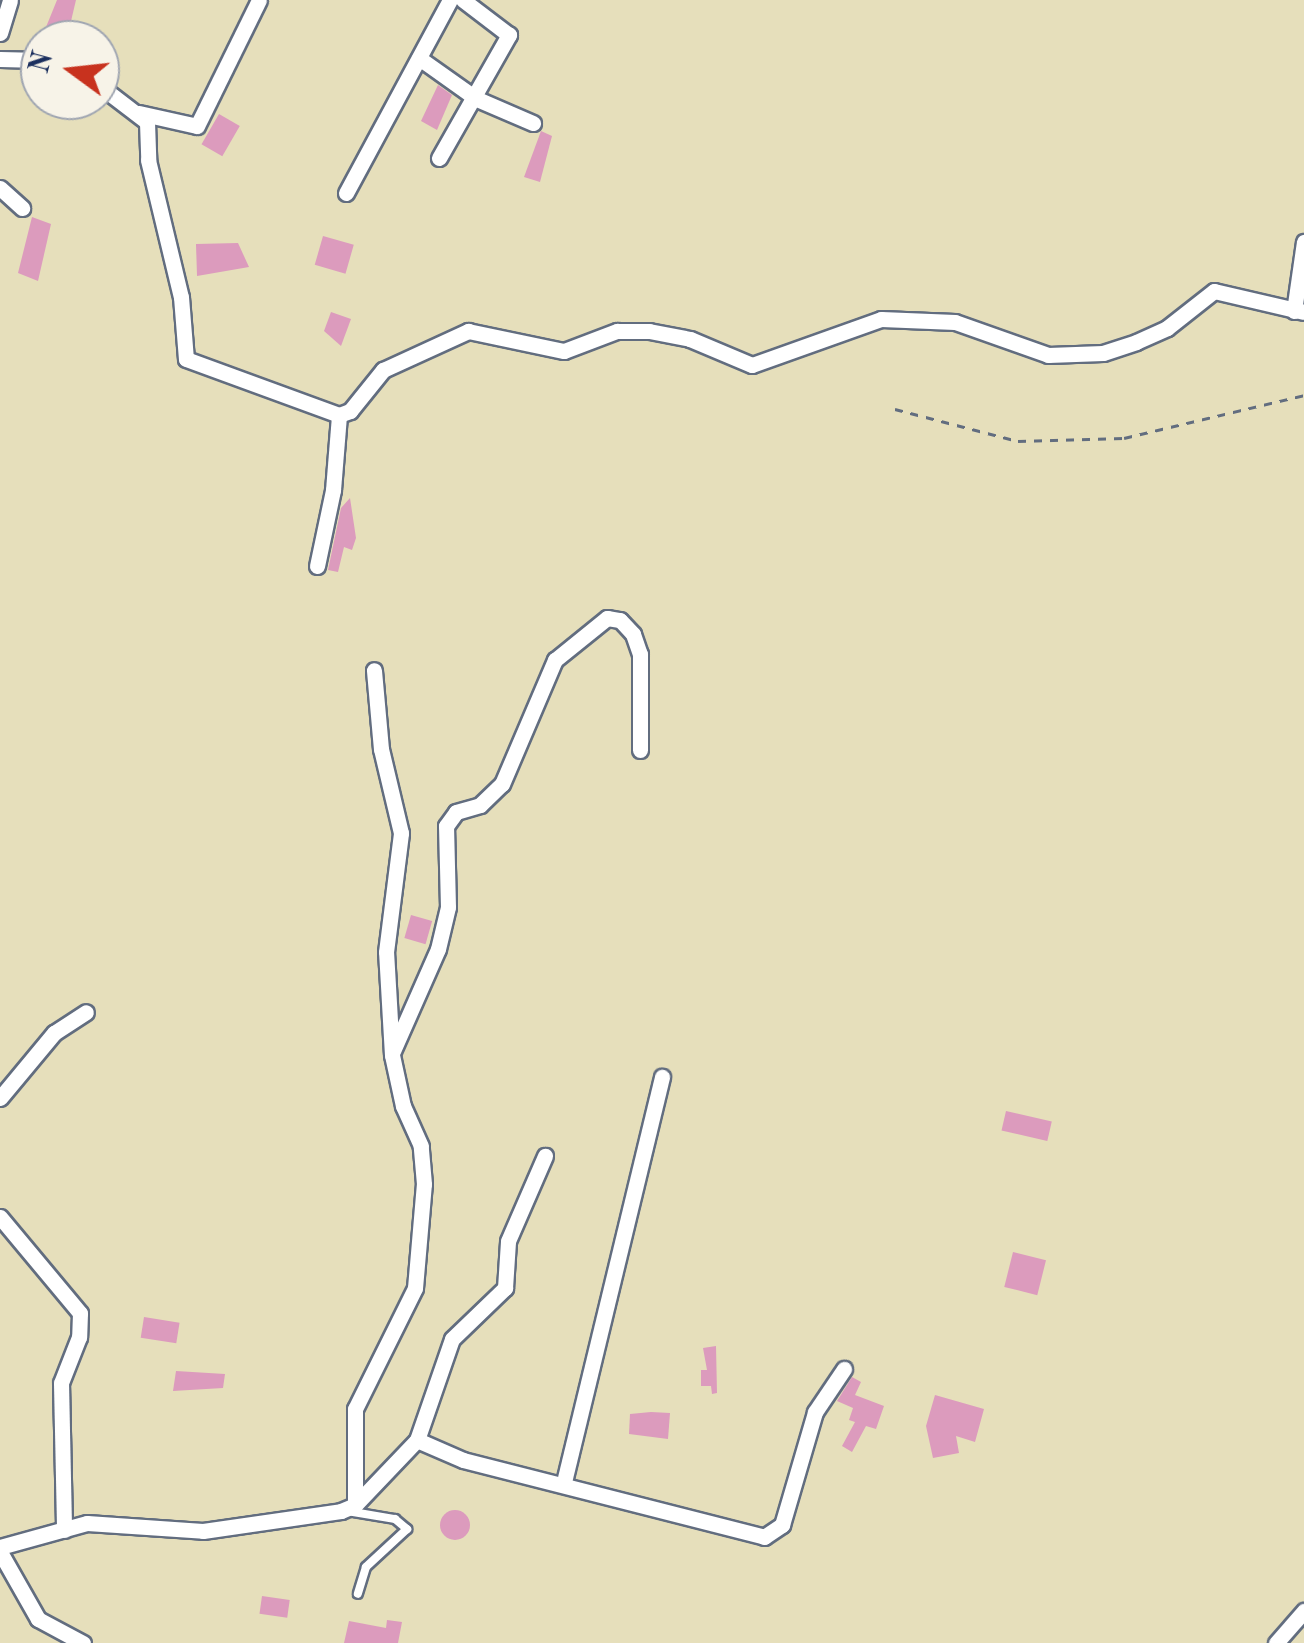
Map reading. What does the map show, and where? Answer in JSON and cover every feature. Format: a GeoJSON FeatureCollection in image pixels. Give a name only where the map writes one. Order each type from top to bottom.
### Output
{"type":"FeatureCollection","features":[{"type":"Feature","properties":{"kind":"street"},"geometry":{"type":"LineString","coordinates":[[0,33],[10,0]]}},
{"type":"Feature","properties":{"kind":"street"},"geometry":{"type":"LineString","coordinates":[[120,100],[139,114],[197,126],[259,0]]}},
{"type":"Feature","properties":{"kind":"street"},"geometry":{"type":"LineString","coordinates":[[346,192],[450,0]]}},
{"type":"Feature","properties":{"kind":"street"},"geometry":{"type":"LineString","coordinates":[[438,158],[477,98],[510,35],[463,0]]}},
{"type":"Feature","properties":{"kind":"street"},"geometry":{"type":"LineString","coordinates":[[419,58],[477,98],[532,123]]}},
{"type":"Feature","properties":{"kind":"street"},"geometry":{"type":"LineString","coordinates":[[139,114],[150,137],[148,160],[180,297],[186,360],[338,415],[350,412],[383,370],[468,331],[564,350],[617,331],[649,331],[690,339],[752,365],[881,318],[956,322],[1048,354],[1103,353],[1167,328],[1214,290],[1299,312],[1304,242]]}},
{"type":"Feature","properties":{"kind":"street"},"geometry":{"type":"LineString","coordinates":[[0,188],[22,208]]}},
{"type":"Feature","properties":{"kind":"street"},"geometry":{"type":"LineString","coordinates":[[316,566],[333,490],[338,415]]}},
{"type":"Feature","properties":{"kind":"street"},"geometry":{"type":"LineString","coordinates":[[392,1055],[438,948],[448,907],[446,826],[456,812],[480,805],[502,784],[555,660],[607,618],[620,620],[633,634],[640,654],[640,750]]}},
{"type":"Feature","properties":{"kind":"street"},"geometry":{"type":"LineString","coordinates":[[348,1508],[354,1409],[415,1288],[422,1249],[421,1146],[403,1106],[392,1055],[386,952],[401,833],[381,749],[374,670]]}},
{"type":"Feature","properties":{"kind":"street"},"geometry":{"type":"LineString","coordinates":[[0,1098],[54,1034],[86,1012]]}},
{"type":"Feature","properties":{"kind":"street"},"geometry":{"type":"LineString","coordinates":[[564,1482],[662,1077]]}},
{"type":"Feature","properties":{"kind":"street"},"geometry":{"type":"LineString","coordinates":[[83,1643],[38,1619],[0,1550],[87,1523],[203,1531],[348,1508],[418,1440],[452,1339],[506,1288],[508,1241],[545,1156]]}},
{"type":"Feature","properties":{"kind":"street"},"geometry":{"type":"LineString","coordinates":[[0,1217],[80,1313],[79,1336],[62,1383],[64,1530]]}},
{"type":"Feature","properties":{"kind":"street"},"geometry":{"type":"LineString","coordinates":[[418,1440],[463,1460],[564,1482],[764,1538],[774,1535],[802,1472],[815,1412],[844,1370]]}},
{"type":"Feature","properties":{"kind":"street"},"geometry":{"type":"LineString","coordinates":[[1276,1643],[1304,1612]]}},
{"type":"Feature","properties":{"kind":"lane"},"geometry":{"type":"LineString","coordinates":[[348,1508],[406,1522],[405,1534],[366,1567],[358,1594]]}},
{"type":"Feature","properties":{"kind":"path"},"geometry":{"type":"LineString","coordinates":[[895,410],[1018,441],[1124,438],[1304,395]]}},
{"type":"Feature","properties":{"kind":"building"},"geometry":{"type":"Polygon","coordinates":[[[57,0],[76,0],[71,20],[49,20],[57,0]]]}},
{"type":"Feature","properties":{"kind":"building"},"geometry":{"type":"Polygon","coordinates":[[[438,85],[452,95],[437,130],[421,121],[438,85]]]}},
{"type":"Feature","properties":{"kind":"building"},"geometry":{"type":"Polygon","coordinates":[[[219,114],[240,126],[222,156],[202,144],[219,114]]]}},
{"type":"Feature","properties":{"kind":"building"},"geometry":{"type":"Polygon","coordinates":[[[541,131],[552,136],[540,182],[524,177],[541,131]]]}},
{"type":"Feature","properties":{"kind":"building"},"geometry":{"type":"Polygon","coordinates":[[[32,217],[51,224],[38,281],[18,273],[32,217]]]}},
{"type":"Feature","properties":{"kind":"building"},"geometry":{"type":"Polygon","coordinates":[[[323,236],[354,245],[345,274],[315,265],[323,236]]]}},
{"type":"Feature","properties":{"kind":"building"},"geometry":{"type":"Polygon","coordinates":[[[238,243],[249,267],[197,276],[196,244],[238,243]]]}},
{"type":"Feature","properties":{"kind":"building"},"geometry":{"type":"Polygon","coordinates":[[[331,312],[351,319],[341,346],[324,331],[331,312]]]}},
{"type":"Feature","properties":{"kind":"building"},"geometry":{"type":"Polygon","coordinates":[[[350,498],[356,538],[352,550],[344,547],[338,572],[328,570],[341,508],[350,498]]]}},
{"type":"Feature","properties":{"kind":"building"},"geometry":{"type":"Polygon","coordinates":[[[411,915],[432,921],[426,944],[404,938],[411,915]]]}},
{"type":"Feature","properties":{"kind":"building"},"geometry":{"type":"Polygon","coordinates":[[[1006,1111],[1052,1122],[1047,1141],[1002,1130],[1006,1111]]]}},
{"type":"Feature","properties":{"kind":"building"},"geometry":{"type":"Polygon","coordinates":[[[1013,1252],[1046,1260],[1037,1295],[1004,1287],[1013,1252]]]}},
{"type":"Feature","properties":{"kind":"building"},"geometry":{"type":"Polygon","coordinates":[[[144,1317],[180,1323],[176,1343],[141,1338],[144,1317]]]}},
{"type":"Feature","properties":{"kind":"building"},"geometry":{"type":"Polygon","coordinates":[[[716,1346],[717,1393],[712,1394],[711,1386],[701,1386],[701,1370],[707,1370],[703,1348],[716,1346]]]}},
{"type":"Feature","properties":{"kind":"building"},"geometry":{"type":"Polygon","coordinates":[[[176,1371],[225,1374],[223,1388],[173,1391],[176,1371]]]}},
{"type":"Feature","properties":{"kind":"building"},"geometry":{"type":"Polygon","coordinates":[[[852,1377],[861,1382],[855,1395],[884,1406],[876,1429],[866,1426],[852,1452],[842,1446],[855,1422],[849,1420],[853,1408],[837,1401],[852,1377]]]}},
{"type":"Feature","properties":{"kind":"building"},"geometry":{"type":"Polygon","coordinates":[[[935,1395],[984,1409],[975,1442],[956,1436],[959,1453],[933,1458],[926,1426],[935,1395]]]}},
{"type":"Feature","properties":{"kind":"building"},"geometry":{"type":"Polygon","coordinates":[[[670,1413],[668,1439],[629,1434],[630,1414],[670,1413]]]}},
{"type":"Feature","properties":{"kind":"building"},"geometry":{"type":"Polygon","coordinates":[[[455,1510],[466,1514],[470,1525],[466,1536],[455,1540],[444,1536],[440,1525],[444,1514],[455,1510]]]}},
{"type":"Feature","properties":{"kind":"building"},"geometry":{"type":"Polygon","coordinates":[[[262,1596],[290,1600],[287,1618],[259,1614],[262,1596]]]}},
{"type":"Feature","properties":{"kind":"building"},"geometry":{"type":"Polygon","coordinates":[[[387,1620],[402,1622],[398,1643],[344,1643],[349,1621],[386,1628],[387,1620]]]}}]}
